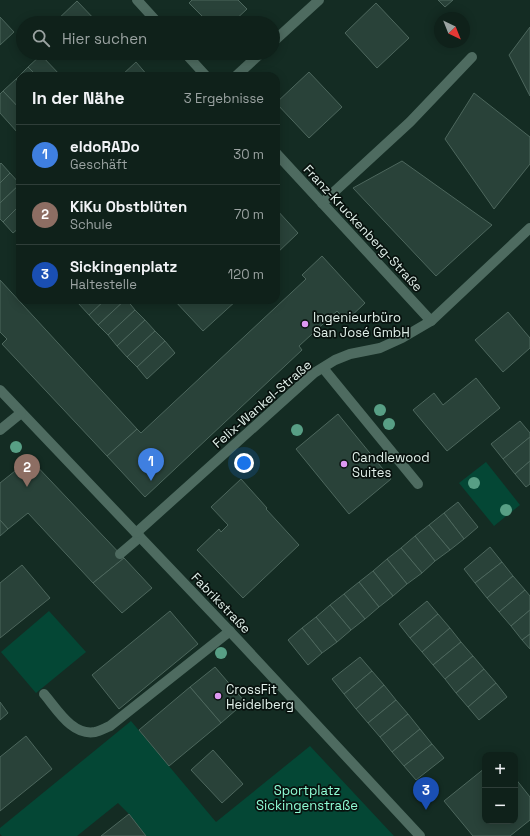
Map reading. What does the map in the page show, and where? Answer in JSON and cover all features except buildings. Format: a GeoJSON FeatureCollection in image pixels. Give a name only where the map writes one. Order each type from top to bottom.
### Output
{"type":"FeatureCollection","features":[{"type":"Feature","properties":{"kind":"street"},"geometry":{"type":"LineString","coordinates":[[137,0],[152,16]]}},
{"type":"Feature","properties":{"kind":"street"},"geometry":{"type":"LineString","coordinates":[[280,36],[319,0]]}},
{"type":"Feature","properties":{"kind":"street"},"geometry":{"type":"LineString","coordinates":[[322,203],[410,122],[472,57]]}},
{"type":"Feature","properties":{"kind":"street"},"geometry":{"type":"LineString","coordinates":[[191,60],[202,72]]}},
{"type":"Feature","properties":{"kind":"street"},"geometry":{"type":"LineString","coordinates":[[240,72],[253,60]]}},
{"type":"Feature","properties":{"kind":"street","name":"Franz-Kruckenberg-Straße"},"geometry":{"type":"LineString","coordinates":[[280,156],[431,321]]}},
{"type":"Feature","properties":{"kind":"street","name":"Felix-Wankel-Straße"},"geometry":{"type":"LineString","coordinates":[[120,554],[138,535],[314,373],[335,360],[350,354],[380,348],[431,321],[530,228]]}},
{"type":"Feature","properties":{"kind":"street"},"geometry":{"type":"LineString","coordinates":[[323,368],[418,484]]}},
{"type":"Feature","properties":{"kind":"street","name":"Fabrikstraße"},"geometry":{"type":"LineString","coordinates":[[0,390],[230,631],[420,836]]}},
{"type":"Feature","properties":{"kind":"street"},"geometry":{"type":"LineString","coordinates":[[0,430],[21,413]]}},
{"type":"Feature","properties":{"kind":"street"},"geometry":{"type":"LineString","coordinates":[[44,694],[68,723],[86,733],[96,732],[110,726],[230,631]]}},
{"type":"Feature","properties":{"kind":"green space"},"geometry":{"type":"Polygon","coordinates":[[[486,462],[520,505],[494,526],[459,483],[486,462]]]}},
{"type":"Feature","properties":{"kind":"green space"},"geometry":{"type":"Polygon","coordinates":[[[49,611],[86,652],[36,693],[1,652],[49,611]]]}},
{"type":"Feature","properties":{"kind":"green space","name":"Sportplatz Sickingenstraße"},"geometry":{"type":"Polygon","coordinates":[[[131,721],[216,822],[310,746],[394,836],[146,836],[129,814],[118,803],[77,836],[2,836],[0,834],[0,828],[131,721]]]}},
{"type":"Feature","properties":{"kind":"place","name":"Ingenieurbüro San José GmbH"},"geometry":{"type":"Point","coordinates":[305,324]}},
{"type":"Feature","properties":{"kind":"place","name":"Candlewood Suites"},"geometry":{"type":"Point","coordinates":[344,464]}},
{"type":"Feature","properties":{"kind":"place","name":"eldoRADo"},"geometry":{"type":"Point","coordinates":[151,481]}},
{"type":"Feature","properties":{"kind":"place","name":"KiKu Obstblüten"},"geometry":{"type":"Point","coordinates":[27,487]}},
{"type":"Feature","properties":{"kind":"place","name":"CrossFit Heidelberg"},"geometry":{"type":"Point","coordinates":[218,696]}},
{"type":"Feature","properties":{"kind":"place","name":"Sickingenplatz"},"geometry":{"type":"Point","coordinates":[426,810]}}]}
